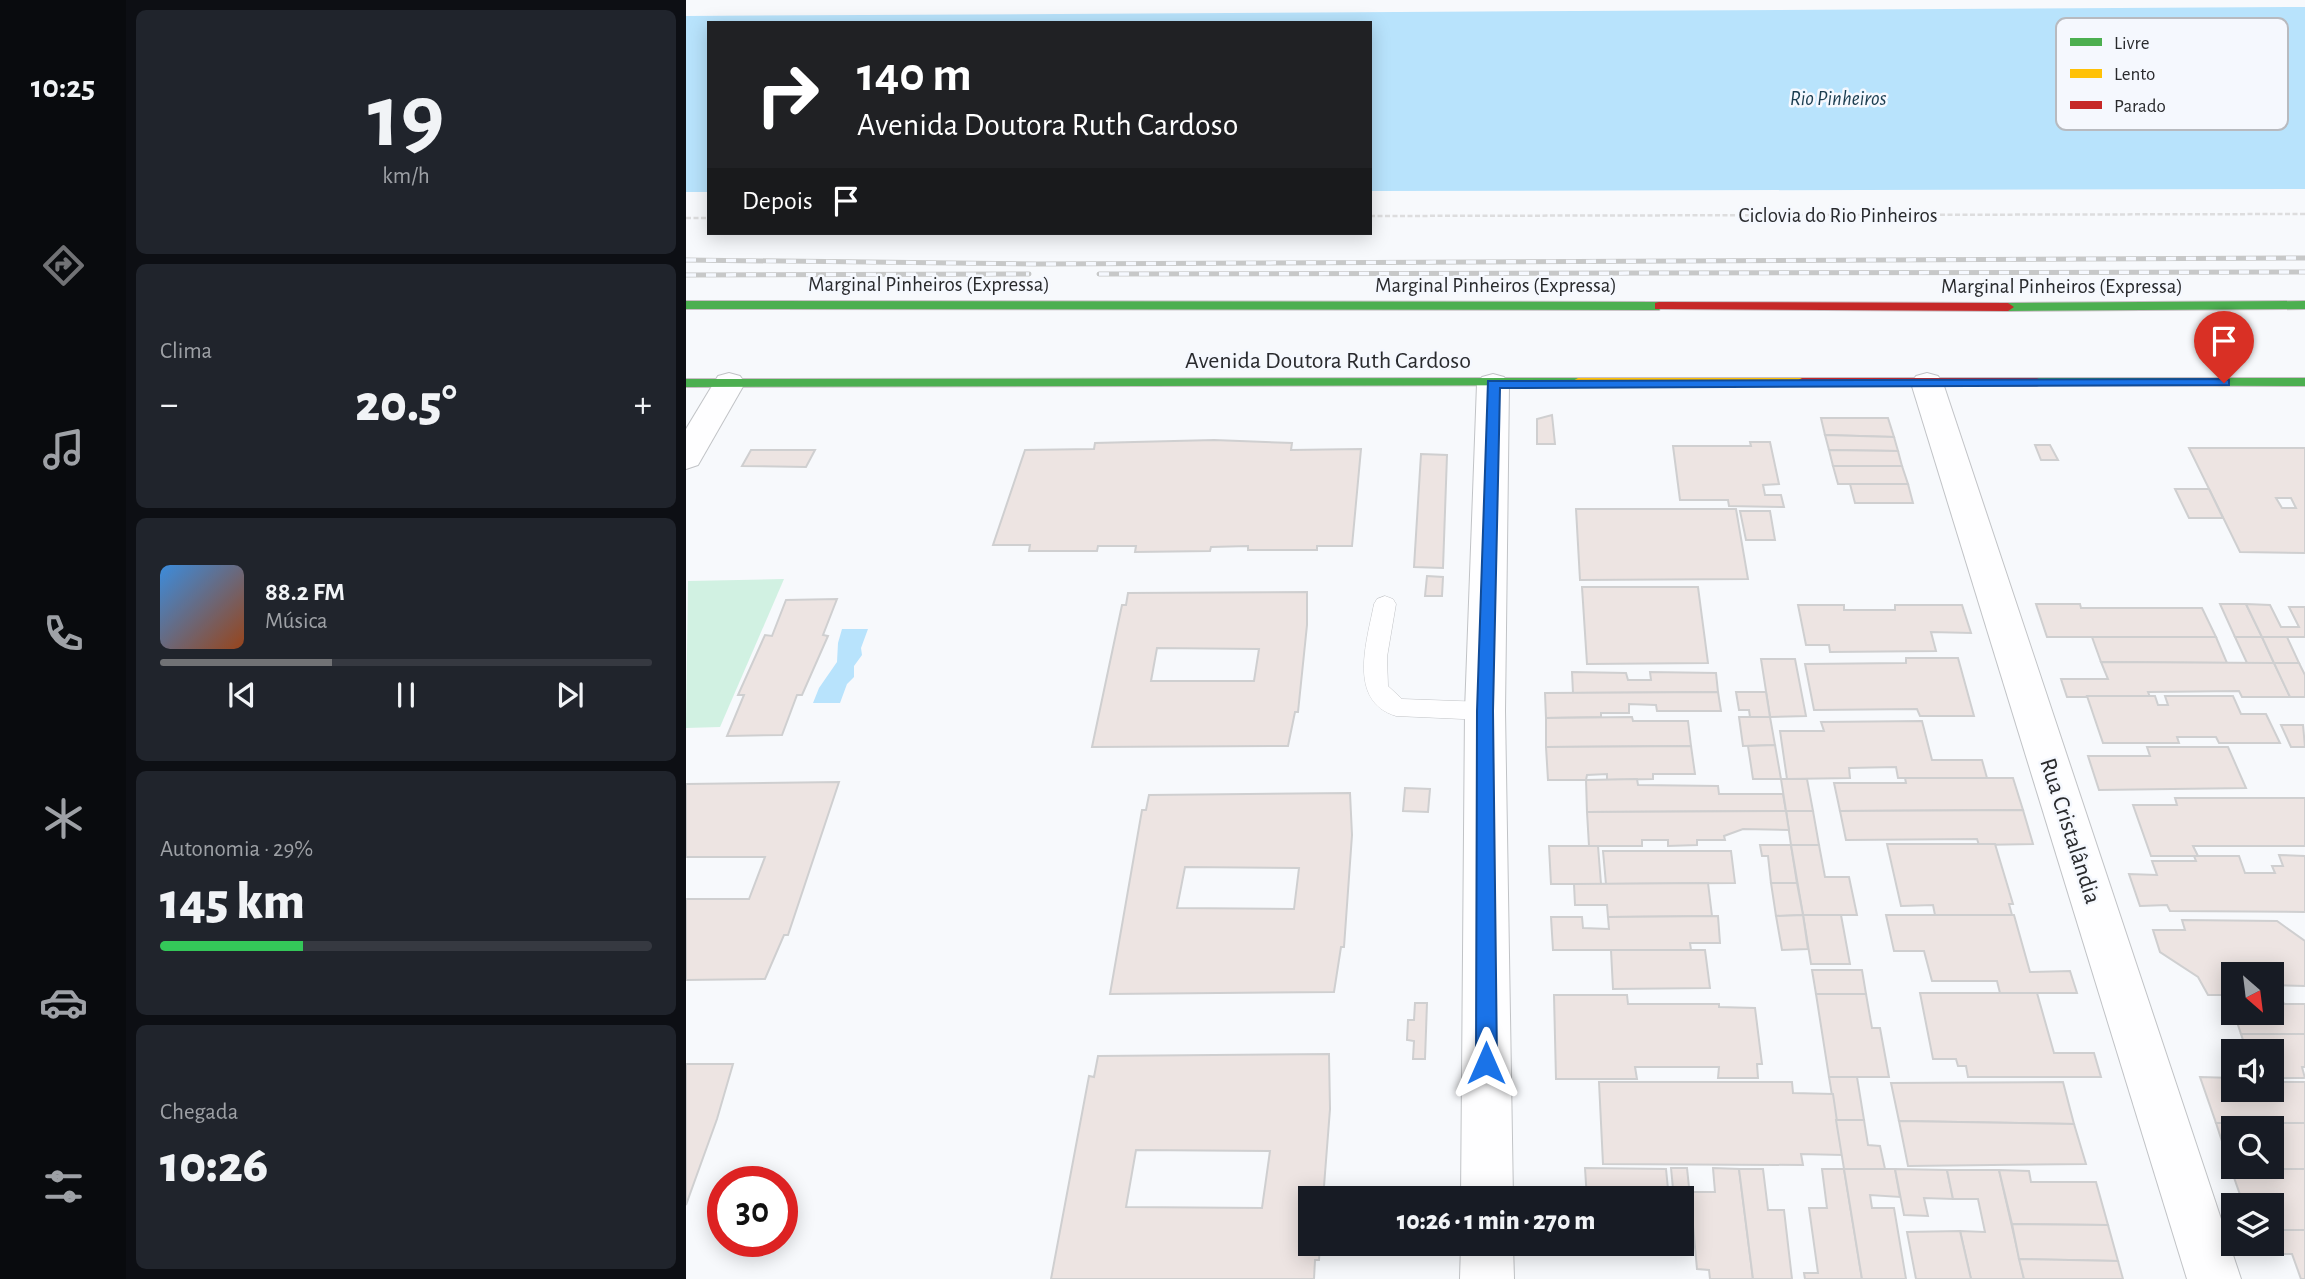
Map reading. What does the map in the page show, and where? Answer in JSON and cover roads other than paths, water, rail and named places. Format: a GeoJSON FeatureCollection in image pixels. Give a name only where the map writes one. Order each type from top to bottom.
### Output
{"type":"FeatureCollection","features":[{"type":"Feature","properties":{"kind":"highway","name":"Marginal Pinheiros (Expressa)"},"geometry":{"type":"LineString","coordinates":[[686,305],[2305,305]]}},
{"type":"Feature","properties":{"kind":"highway","name":"Avenida Doutora Ruth Cardoso"},"geometry":{"type":"LineString","coordinates":[[686,383],[2305,382]]}},
{"type":"Feature","properties":{"kind":"street"},"geometry":{"type":"LineString","coordinates":[[686,458],[729,383]]}},
{"type":"Feature","properties":{"kind":"street","name":"Rua Cristalândia"},"geometry":{"type":"LineString","coordinates":[[1927,383],[2214,1279]]}},
{"type":"Feature","properties":{"kind":"street"},"geometry":{"type":"LineString","coordinates":[[1487,1186],[1485,711],[1493,384]]}},
{"type":"Feature","properties":{"kind":"street"},"geometry":{"type":"LineString","coordinates":[[1487,1256],[1487,1279]]}},
{"type":"Feature","properties":{"kind":"lane"},"geometry":{"type":"LineString","coordinates":[[1385,604],[1376,657],[1376,689],[1396,707],[1485,711]]}},
{"type":"Feature","properties":{"kind":"water","name":"Rio Pinheiros"},"geometry":{"type":"Polygon","coordinates":[[[2305,7],[2305,189],[1372,191],[1372,21],[707,21],[707,192],[686,192],[686,16],[2305,7]]]}},
{"type":"Feature","properties":{"kind":"water"},"geometry":{"type":"Polygon","coordinates":[[[842,629],[868,629],[861,648],[862,655],[854,666],[854,677],[847,684],[840,703],[813,703],[819,688],[837,662],[842,629]]]}},
{"type":"Feature","properties":{"kind":"railway"},"geometry":{"type":"LineString","coordinates":[[686,260],[1036,264],[2305,258]]}},
{"type":"Feature","properties":{"kind":"railway"},"geometry":{"type":"LineString","coordinates":[[1099,274],[2305,272]]}},
{"type":"Feature","properties":{"kind":"railway"},"geometry":{"type":"LineString","coordinates":[[686,275],[1029,274]]}}]}
